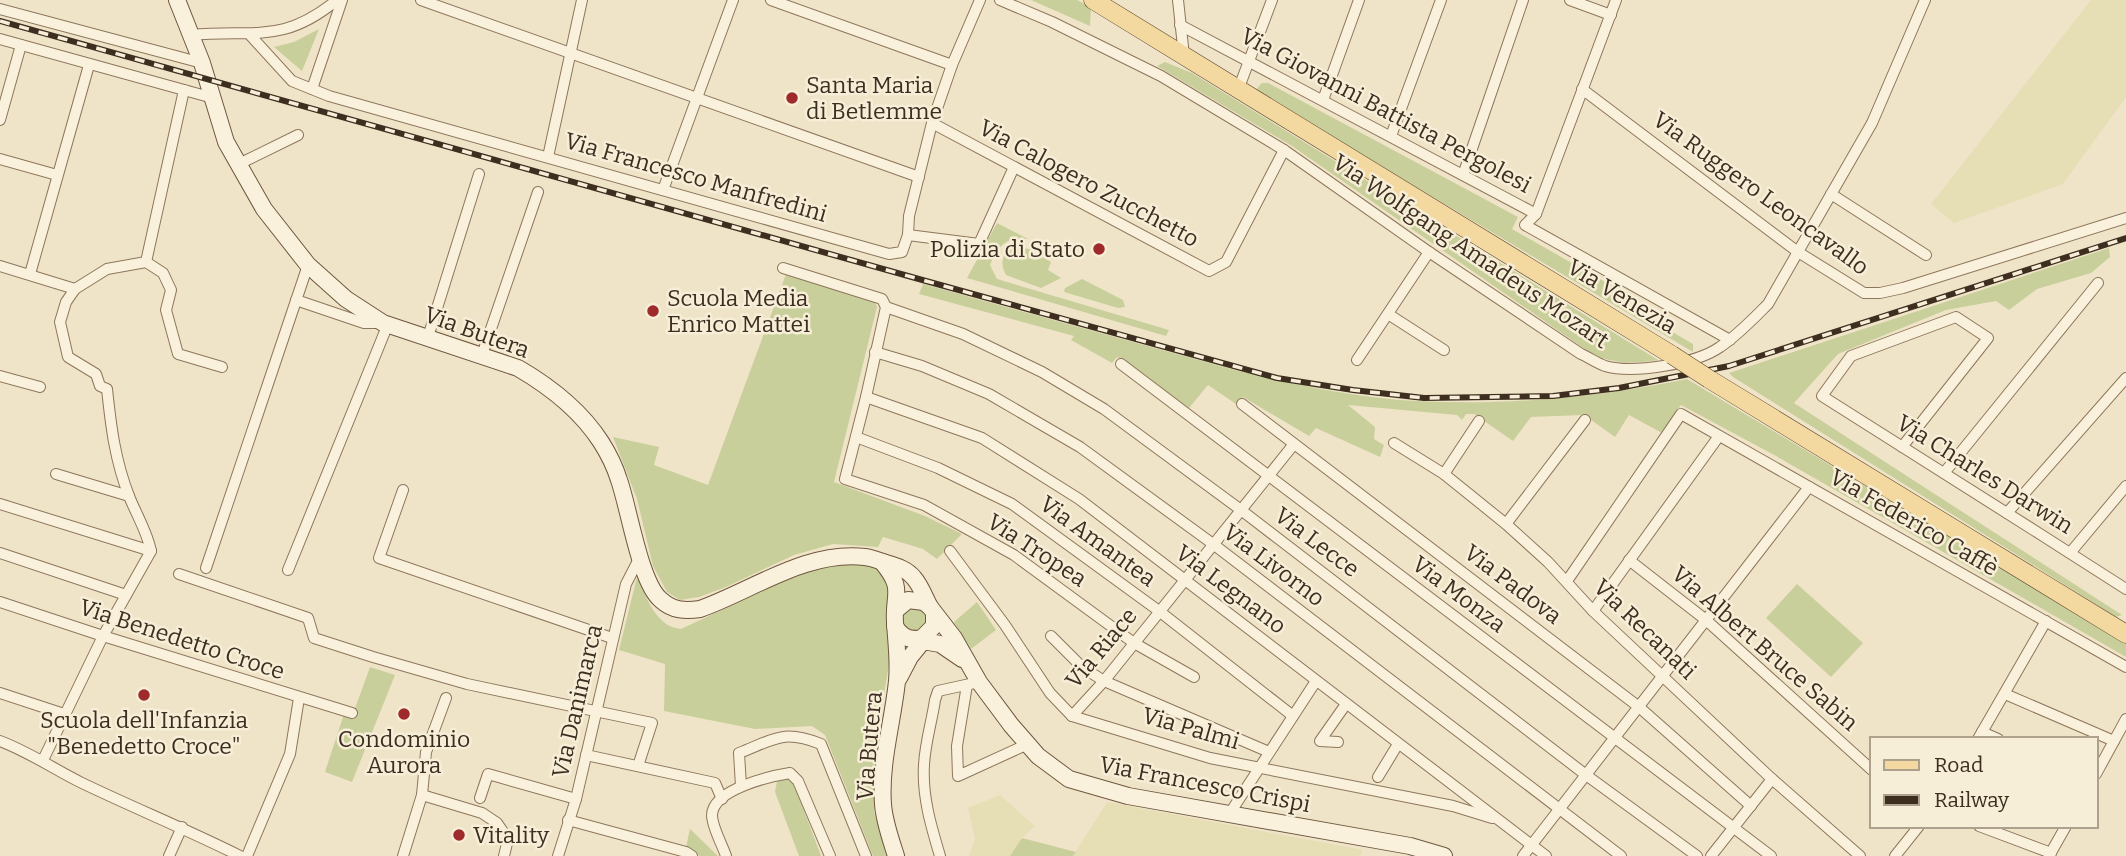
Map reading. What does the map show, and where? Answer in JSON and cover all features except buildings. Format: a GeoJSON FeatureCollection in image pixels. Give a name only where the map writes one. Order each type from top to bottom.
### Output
{"type":"FeatureCollection","features":[{"type":"Feature","properties":{"kind":"main road","name":"Via Venezia"},"geometry":{"type":"LineString","coordinates":[[1093,0],[1113,6],[1238,90],[2125,630]]}},
{"type":"Feature","properties":{"kind":"street"},"geometry":{"type":"LineString","coordinates":[[15,0],[6,10],[202,63]]}},
{"type":"Feature","properties":{"kind":"street","name":"Via Butera"},"geometry":{"type":"LineString","coordinates":[[177,0],[202,63],[226,142],[264,209],[308,265],[346,299],[386,323],[518,368],[535,377],[570,405],[589,425],[619,478],[640,557],[659,599],[671,607],[685,611],[717,603],[788,570],[842,556],[863,556],[905,570],[914,578],[932,610]]}},
{"type":"Feature","properties":{"kind":"street"},"geometry":{"type":"LineString","coordinates":[[191,35],[224,32],[250,35],[277,33],[317,16],[339,0]]}},
{"type":"Feature","properties":{"kind":"street"},"geometry":{"type":"LineString","coordinates":[[312,89],[339,0]]}},
{"type":"Feature","properties":{"kind":"street"},"geometry":{"type":"LineString","coordinates":[[421,0],[919,177]]}},
{"type":"Feature","properties":{"kind":"street"},"geometry":{"type":"LineString","coordinates":[[548,157],[582,0]]}},
{"type":"Feature","properties":{"kind":"street"},"geometry":{"type":"LineString","coordinates":[[663,190],[733,0]]}},
{"type":"Feature","properties":{"kind":"street"},"geometry":{"type":"LineString","coordinates":[[771,0],[952,65]]}},
{"type":"Feature","properties":{"kind":"street"},"geometry":{"type":"LineString","coordinates":[[980,0],[952,65],[932,123],[909,216],[908,235],[979,244],[1014,167]]}},
{"type":"Feature","properties":{"kind":"street","name":"Via Wolfgang Amadeus Mozart"},"geometry":{"type":"LineString","coordinates":[[1000,0],[1052,22],[1161,76],[1284,149],[1429,252],[1581,354],[1605,366],[1647,368],[1688,361],[1718,349],[1768,304],[1872,122],[1925,0]]}},
{"type":"Feature","properties":{"kind":"street"},"geometry":{"type":"LineString","coordinates":[[1178,0],[1184,56]]}},
{"type":"Feature","properties":{"kind":"street"},"geometry":{"type":"LineString","coordinates":[[1238,90],[1272,0]]}},
{"type":"Feature","properties":{"kind":"street"},"geometry":{"type":"LineString","coordinates":[[1323,100],[1359,0]]}},
{"type":"Feature","properties":{"kind":"street"},"geometry":{"type":"LineString","coordinates":[[1391,136],[1441,0]]}},
{"type":"Feature","properties":{"kind":"street"},"geometry":{"type":"LineString","coordinates":[[1463,175],[1523,0]]}},
{"type":"Feature","properties":{"kind":"street"},"geometry":{"type":"LineString","coordinates":[[1570,0],[1611,15]]}},
{"type":"Feature","properties":{"kind":"street"},"geometry":{"type":"LineString","coordinates":[[1536,214],[1616,0]]}},
{"type":"Feature","properties":{"kind":"street","name":"Via Giovanni Battista Pergolesi"},"geometry":{"type":"LineString","coordinates":[[1180,25],[1536,214],[1525,225],[1730,340]]}},
{"type":"Feature","properties":{"kind":"street","name":"Via Francesco Manfredini"},"geometry":{"type":"LineString","coordinates":[[250,35],[292,81],[329,96],[889,254],[902,252],[908,235]]}},
{"type":"Feature","properties":{"kind":"street"},"geometry":{"type":"LineString","coordinates":[[0,39],[213,98]]}},
{"type":"Feature","properties":{"kind":"street"},"geometry":{"type":"LineString","coordinates":[[0,120],[21,45]]}},
{"type":"Feature","properties":{"kind":"street"},"geometry":{"type":"LineString","coordinates":[[30,274],[89,65]]}},
{"type":"Feature","properties":{"kind":"street","name":"Via Ruggero Leoncavallo"},"geometry":{"type":"LineString","coordinates":[[1582,89],[1798,252],[1864,293],[1880,293],[2126,218]]}},
{"type":"Feature","properties":{"kind":"street"},"geometry":{"type":"LineString","coordinates":[[146,262],[184,90]]}},
{"type":"Feature","properties":{"kind":"street","name":"Via Calogero Zucchetto"},"geometry":{"type":"LineString","coordinates":[[932,123],[1209,271],[1226,262],[1284,149]]}},
{"type":"Feature","properties":{"kind":"street"},"geometry":{"type":"LineString","coordinates":[[239,164],[299,135]]}},
{"type":"Feature","properties":{"kind":"street"},"geometry":{"type":"LineString","coordinates":[[0,159],[57,176]]}},
{"type":"Feature","properties":{"kind":"street"},"geometry":{"type":"LineString","coordinates":[[428,337],[479,174]]}},
{"type":"Feature","properties":{"kind":"street"},"geometry":{"type":"LineString","coordinates":[[482,355],[538,192]]}},
{"type":"Feature","properties":{"kind":"street"},"geometry":{"type":"LineString","coordinates":[[1831,194],[1926,255]]}},
{"type":"Feature","properties":{"kind":"street"},"geometry":{"type":"LineString","coordinates":[[1357,360],[1429,252]]}},
{"type":"Feature","properties":{"kind":"street"},"geometry":{"type":"LineString","coordinates":[[43,760],[103,636],[151,551],[129,496],[113,444],[107,389],[100,386],[96,374],[68,357],[60,322],[66,302],[75,289],[107,270],[146,262],[163,273],[171,290],[166,310],[178,354],[222,367]]}},
{"type":"Feature","properties":{"kind":"street"},"geometry":{"type":"LineString","coordinates":[[206,568],[308,265]]}},
{"type":"Feature","properties":{"kind":"street"},"geometry":{"type":"LineString","coordinates":[[0,266],[75,289]]}},
{"type":"Feature","properties":{"kind":"street","name":"Via Lecce"},"geometry":{"type":"LineString","coordinates":[[783,268],[882,299],[886,307],[963,334],[1042,372],[1104,409],[1241,510],[1586,775],[1697,856]]}},
{"type":"Feature","properties":{"kind":"street"},"geometry":{"type":"LineString","coordinates":[[1944,473],[2098,283]]}},
{"type":"Feature","properties":{"kind":"street"},"geometry":{"type":"LineString","coordinates":[[288,570],[386,323],[364,323],[296,300]]}},
{"type":"Feature","properties":{"kind":"street"},"geometry":{"type":"LineString","coordinates":[[856,436],[886,307]]}},
{"type":"Feature","properties":{"kind":"street"},"geometry":{"type":"LineString","coordinates":[[1388,314],[1444,350]]}},
{"type":"Feature","properties":{"kind":"street","name":"Via Charles Darwin"},"geometry":{"type":"LineString","coordinates":[[1902,447],[1988,338],[1956,317],[1852,356],[1822,396],[1902,447],[2007,513],[2070,554],[2126,589]]}},
{"type":"Feature","properties":{"kind":"street","name":"Via Livorno"},"geometry":{"type":"LineString","coordinates":[[875,352],[922,366],[989,394],[1080,447],[1213,544],[1622,856]]}},
{"type":"Feature","properties":{"kind":"street","name":"Via Monza"},"geometry":{"type":"LineString","coordinates":[[1121,364],[1772,856]]}},
{"type":"Feature","properties":{"kind":"street"},"geometry":{"type":"LineString","coordinates":[[0,376],[40,387]]}},
{"type":"Feature","properties":{"kind":"street"},"geometry":{"type":"LineString","coordinates":[[2007,513],[2126,378]]}},
{"type":"Feature","properties":{"kind":"street","name":"Via Legnano"},"geometry":{"type":"LineString","coordinates":[[866,397],[982,438],[1079,499],[1546,856]]}},
{"type":"Feature","properties":{"kind":"street","name":"Via Padova"},"geometry":{"type":"LineString","coordinates":[[1242,404],[1639,707],[1752,806]]}},
{"type":"Feature","properties":{"kind":"street","name":"Via Federico Caffè"},"geometry":{"type":"LineString","coordinates":[[1567,581],[1681,414],[2126,667]]}},
{"type":"Feature","properties":{"kind":"street"},"geometry":{"type":"LineString","coordinates":[[1506,524],[1585,420]]}},
{"type":"Feature","properties":{"kind":"street"},"geometry":{"type":"LineString","coordinates":[[1444,474],[1479,421]]}},
{"type":"Feature","properties":{"kind":"street","name":"Via Tropea"},"geometry":{"type":"LineString","coordinates":[[856,436],[845,479],[924,505],[1014,555],[1134,643],[1194,677]]}},
{"type":"Feature","properties":{"kind":"street","name":"Via Amantea"},"geometry":{"type":"LineString","coordinates":[[856,436],[938,468],[1012,504],[1159,611],[1293,716]]}},
{"type":"Feature","properties":{"kind":"street"},"geometry":{"type":"LineString","coordinates":[[1592,611],[1720,436]]}},
{"type":"Feature","properties":{"kind":"street","name":"Via Recanati"},"geometry":{"type":"LineString","coordinates":[[1394,443],[1444,474],[1506,524],[1567,581],[1592,611],[1772,779],[1860,856]]}},
{"type":"Feature","properties":{"kind":"street","name":"Via Riace"},"geometry":{"type":"LineString","coordinates":[[1072,716],[1104,681],[1294,444]]}},
{"type":"Feature","properties":{"kind":"street"},"geometry":{"type":"LineString","coordinates":[[56,474],[129,496]]}},
{"type":"Feature","properties":{"kind":"street"},"geometry":{"type":"LineString","coordinates":[[2070,554],[2126,486]]}},
{"type":"Feature","properties":{"kind":"street"},"geometry":{"type":"LineString","coordinates":[[1523,856],[1809,487]]}},
{"type":"Feature","properties":{"kind":"street"},"geometry":{"type":"LineString","coordinates":[[402,490],[379,558],[612,638]]}},
{"type":"Feature","properties":{"kind":"street"},"geometry":{"type":"LineString","coordinates":[[0,504],[151,551]]}},
{"type":"Feature","properties":{"kind":"street"},"geometry":{"type":"LineString","coordinates":[[950,551],[1005,625],[1050,693],[1072,716]]}},
{"type":"Feature","properties":{"kind":"street"},"geometry":{"type":"LineString","coordinates":[[0,553],[126,595]]}},
{"type":"Feature","properties":{"kind":"street","name":"Via Danimarca"},"geometry":{"type":"LineString","coordinates":[[558,856],[576,799],[626,584],[640,557]]}},
{"type":"Feature","properties":{"kind":"street","name":"Via Albert Bruce Sabin"},"geometry":{"type":"LineString","coordinates":[[1629,560],[1706,620],[1870,768]]}},
{"type":"Feature","properties":{"kind":"street"},"geometry":{"type":"LineString","coordinates":[[882,562],[895,584],[898,597],[898,680]]}},
{"type":"Feature","properties":{"kind":"street"},"geometry":{"type":"LineString","coordinates":[[179,574],[308,618],[314,638],[359,653],[467,684],[652,723],[638,766]]}},
{"type":"Feature","properties":{"kind":"street"},"geometry":{"type":"LineString","coordinates":[[896,618],[908,600],[916,599],[932,610],[934,625],[909,657],[898,680]]}},
{"type":"Feature","properties":{"kind":"street","name":"Via Benedetto Croce"},"geometry":{"type":"LineString","coordinates":[[0,602],[352,713]]}},
{"type":"Feature","properties":{"kind":"street","name":"Via Francesco Crispi"},"geometry":{"type":"LineString","coordinates":[[932,610],[954,638],[973,683],[1028,744],[1069,779],[1128,796],[1410,846],[1444,856]]}},
{"type":"Feature","properties":{"kind":"street"},"geometry":{"type":"LineString","coordinates":[[896,618],[904,637],[923,638],[940,645],[966,663]]}},
{"type":"Feature","properties":{"kind":"street"},"geometry":{"type":"LineString","coordinates":[[1980,735],[2046,621]]}},
{"type":"Feature","properties":{"kind":"street"},"geometry":{"type":"LineString","coordinates":[[1051,636],[1082,667],[1104,681],[1269,752]]}},
{"type":"Feature","properties":{"kind":"street","name":"Via Butera"},"geometry":{"type":"LineString","coordinates":[[896,856],[883,804],[885,763],[898,680]]}},
{"type":"Feature","properties":{"kind":"street"},"geometry":{"type":"LineString","coordinates":[[1230,813],[1317,681]]}},
{"type":"Feature","properties":{"kind":"street"},"geometry":{"type":"LineString","coordinates":[[940,856],[924,793],[923,763],[938,691],[973,683]]}},
{"type":"Feature","properties":{"kind":"street"},"geometry":{"type":"LineString","coordinates":[[973,683],[962,713],[957,746],[958,776],[1028,744]]}},
{"type":"Feature","properties":{"kind":"street"},"geometry":{"type":"LineString","coordinates":[[0,693],[64,713]]}},
{"type":"Feature","properties":{"kind":"street"},"geometry":{"type":"LineString","coordinates":[[2005,694],[2114,741]]}},
{"type":"Feature","properties":{"kind":"street"},"geometry":{"type":"LineString","coordinates":[[247,856],[290,754],[299,698]]}},
{"type":"Feature","properties":{"kind":"street"},"geometry":{"type":"LineString","coordinates":[[403,856],[422,795],[426,752],[446,698]]}},
{"type":"Feature","properties":{"kind":"street"},"geometry":{"type":"LineString","coordinates":[[1338,742],[1320,741],[1346,704]]}},
{"type":"Feature","properties":{"kind":"street","name":"Via Palmi"},"geometry":{"type":"LineString","coordinates":[[1072,716],[1210,758],[1453,806],[1499,820]]}},
{"type":"Feature","properties":{"kind":"street"},"geometry":{"type":"LineString","coordinates":[[2098,770],[2126,719]]}},
{"type":"Feature","properties":{"kind":"street"},"geometry":{"type":"LineString","coordinates":[[741,786],[739,753],[786,735],[802,736],[821,744],[866,856]]}},
{"type":"Feature","properties":{"kind":"street"},"geometry":{"type":"LineString","coordinates":[[0,741],[43,760],[80,782],[240,856]]}},
{"type":"Feature","properties":{"kind":"street"},"geometry":{"type":"LineString","coordinates":[[1378,777],[1398,744]]}},
{"type":"Feature","properties":{"kind":"street"},"geometry":{"type":"LineString","coordinates":[[586,755],[715,783],[722,799]]}},
{"type":"Feature","properties":{"kind":"street"},"geometry":{"type":"LineString","coordinates":[[480,797],[488,774],[576,799]]}},
{"type":"Feature","properties":{"kind":"street"},"geometry":{"type":"LineString","coordinates":[[726,856],[712,816],[715,807],[741,786],[790,774],[799,781],[830,856]]}},
{"type":"Feature","properties":{"kind":"street"},"geometry":{"type":"LineString","coordinates":[[1711,856],[1772,779]]}},
{"type":"Feature","properties":{"kind":"street"},"geometry":{"type":"LineString","coordinates":[[422,795],[474,810],[497,823],[508,839],[504,856]]}},
{"type":"Feature","properties":{"kind":"street"},"geometry":{"type":"LineString","coordinates":[[568,820],[692,856]]}},
{"type":"Feature","properties":{"kind":"street"},"geometry":{"type":"LineString","coordinates":[[169,856],[182,827]]}},
{"type":"Feature","properties":{"kind":"street"},"geometry":{"type":"LineString","coordinates":[[1895,856],[1917,828]]}},
{"type":"Feature","properties":{"kind":"street"},"geometry":{"type":"LineString","coordinates":[[1984,828],[2050,855],[2065,828]]}},
{"type":"Feature","properties":{"kind":"shaded area"},"geometry":{"type":"Polygon","coordinates":[[[2091,0],[2126,0],[2126,97],[2063,184],[1954,223],[1931,204],[2091,0]]]}},
{"type":"Feature","properties":{"kind":"shaded area"},"geometry":{"type":"Polygon","coordinates":[[[1000,795],[1035,826],[1022,838],[1010,856],[969,856],[975,839],[968,808],[1000,795]]]}},
{"type":"Feature","properties":{"kind":"shaded area"},"geometry":{"type":"Polygon","coordinates":[[[1107,802],[1363,850],[1360,856],[1073,856],[1107,802]]]}},
{"type":"Feature","properties":{"kind":"green space"},"geometry":{"type":"Polygon","coordinates":[[[1031,0],[1077,0],[1091,7],[1090,26],[1031,0]]]}},
{"type":"Feature","properties":{"kind":"green space"},"geometry":{"type":"Polygon","coordinates":[[[319,29],[302,71],[274,47],[294,42],[319,29]]]}},
{"type":"Feature","properties":{"kind":"green space"},"geometry":{"type":"Polygon","coordinates":[[[1165,62],[1192,73],[1658,360],[1625,362],[1592,354],[1292,146],[1157,66],[1165,62]]]}},
{"type":"Feature","properties":{"kind":"green space"},"geometry":{"type":"Polygon","coordinates":[[[1262,83],[1268,83],[1518,217],[1512,229],[1630,296],[1628,306],[1693,344],[1693,352],[1255,91],[1262,83]]]}},
{"type":"Feature","properties":{"kind":"green space"},"geometry":{"type":"Polygon","coordinates":[[[997,223],[1028,239],[1008,241],[996,252],[990,265],[997,279],[1169,330],[1166,336],[967,278],[997,223]]]}},
{"type":"Feature","properties":{"kind":"green space"},"geometry":{"type":"Polygon","coordinates":[[[1019,247],[1029,249],[1051,262],[1048,270],[1061,278],[1041,288],[1006,275],[1004,256],[1019,247]]]}},
{"type":"Feature","properties":{"kind":"green space"},"geometry":{"type":"Polygon","coordinates":[[[2109,248],[2110,257],[2091,273],[2037,289],[2009,310],[1996,301],[1946,310],[1838,354],[1794,403],[2122,615],[2116,617],[1729,373],[2109,248]]]}},
{"type":"Feature","properties":{"kind":"green space"},"geometry":{"type":"Polygon","coordinates":[[[786,274],[875,302],[877,307],[834,482],[925,516],[962,534],[937,559],[923,549],[883,537],[878,547],[833,544],[794,555],[699,597],[680,600],[667,592],[653,566],[637,499],[613,437],[659,447],[654,465],[708,485],[786,274]]]}},
{"type":"Feature","properties":{"kind":"green space"},"geometry":{"type":"Polygon","coordinates":[[[1082,279],[1123,300],[1125,307],[1118,308],[1064,292],[1065,288],[1082,279]]]}},
{"type":"Feature","properties":{"kind":"green space"},"geometry":{"type":"Polygon","coordinates":[[[923,284],[1235,370],[1372,397],[1452,402],[1519,401],[1620,391],[1687,379],[2126,643],[2126,657],[1776,456],[1681,405],[1662,433],[1629,415],[1615,437],[1584,415],[1531,417],[1513,441],[1474,414],[1466,414],[1462,420],[1457,415],[1348,405],[1375,427],[1374,439],[1384,445],[1380,457],[1316,428],[1309,436],[1243,397],[1236,404],[1208,385],[1189,408],[1117,357],[1112,363],[1071,340],[1074,336],[919,294],[923,284]]]}},
{"type":"Feature","properties":{"kind":"green space"},"geometry":{"type":"Polygon","coordinates":[[[837,563],[871,567],[888,579],[887,634],[891,653],[877,735],[874,812],[889,856],[873,856],[825,735],[812,726],[755,729],[664,711],[665,664],[619,650],[637,577],[653,610],[665,623],[681,629],[809,569],[837,563]]]}},
{"type":"Feature","properties":{"kind":"green space"},"geometry":{"type":"Polygon","coordinates":[[[1797,584],[1863,643],[1831,677],[1766,618],[1797,584]]]}},
{"type":"Feature","properties":{"kind":"green space"},"geometry":{"type":"Polygon","coordinates":[[[977,602],[996,630],[971,649],[954,622],[977,602]]]}},
{"type":"Feature","properties":{"kind":"green space"},"geometry":{"type":"Polygon","coordinates":[[[916,603],[930,615],[925,632],[902,630],[900,612],[916,603]]]}},
{"type":"Feature","properties":{"kind":"green space"},"geometry":{"type":"Polygon","coordinates":[[[370,667],[395,675],[352,782],[325,772],[344,714],[353,714],[370,667]]]}},
{"type":"Feature","properties":{"kind":"green space"},"geometry":{"type":"Polygon","coordinates":[[[786,778],[794,784],[821,856],[799,856],[775,792],[777,781],[786,778]]]}},
{"type":"Feature","properties":{"kind":"green space"},"geometry":{"type":"Polygon","coordinates":[[[690,829],[718,856],[700,856],[686,847],[690,829]]]}},
{"type":"Feature","properties":{"kind":"green space"},"geometry":{"type":"Polygon","coordinates":[[[1022,838],[1076,852],[1073,856],[1010,856],[1022,838]]]}},
{"type":"Feature","properties":{"kind":"railway"},"geometry":{"type":"LineString","coordinates":[[0,21],[1277,378],[1424,398],[1553,396],[1619,388],[1729,366],[2126,238]]}},
{"type":"Feature","properties":{"kind":"place","name":"Santa Maria di Betlemme"},"geometry":{"type":"Point","coordinates":[792,98]}},
{"type":"Feature","properties":{"kind":"place","name":"Polizia di Stato"},"geometry":{"type":"Point","coordinates":[1099,249]}},
{"type":"Feature","properties":{"kind":"place","name":"Scuola Media Enrico Mattei"},"geometry":{"type":"Point","coordinates":[653,311]}},
{"type":"Feature","properties":{"kind":"place","name":"Scuola dell'Infanzia \"Benedetto Croce\""},"geometry":{"type":"Point","coordinates":[144,695]}},
{"type":"Feature","properties":{"kind":"place","name":"Condominio Aurora"},"geometry":{"type":"Point","coordinates":[404,714]}},
{"type":"Feature","properties":{"kind":"place","name":"Vitality"},"geometry":{"type":"Point","coordinates":[459,835]}}]}
